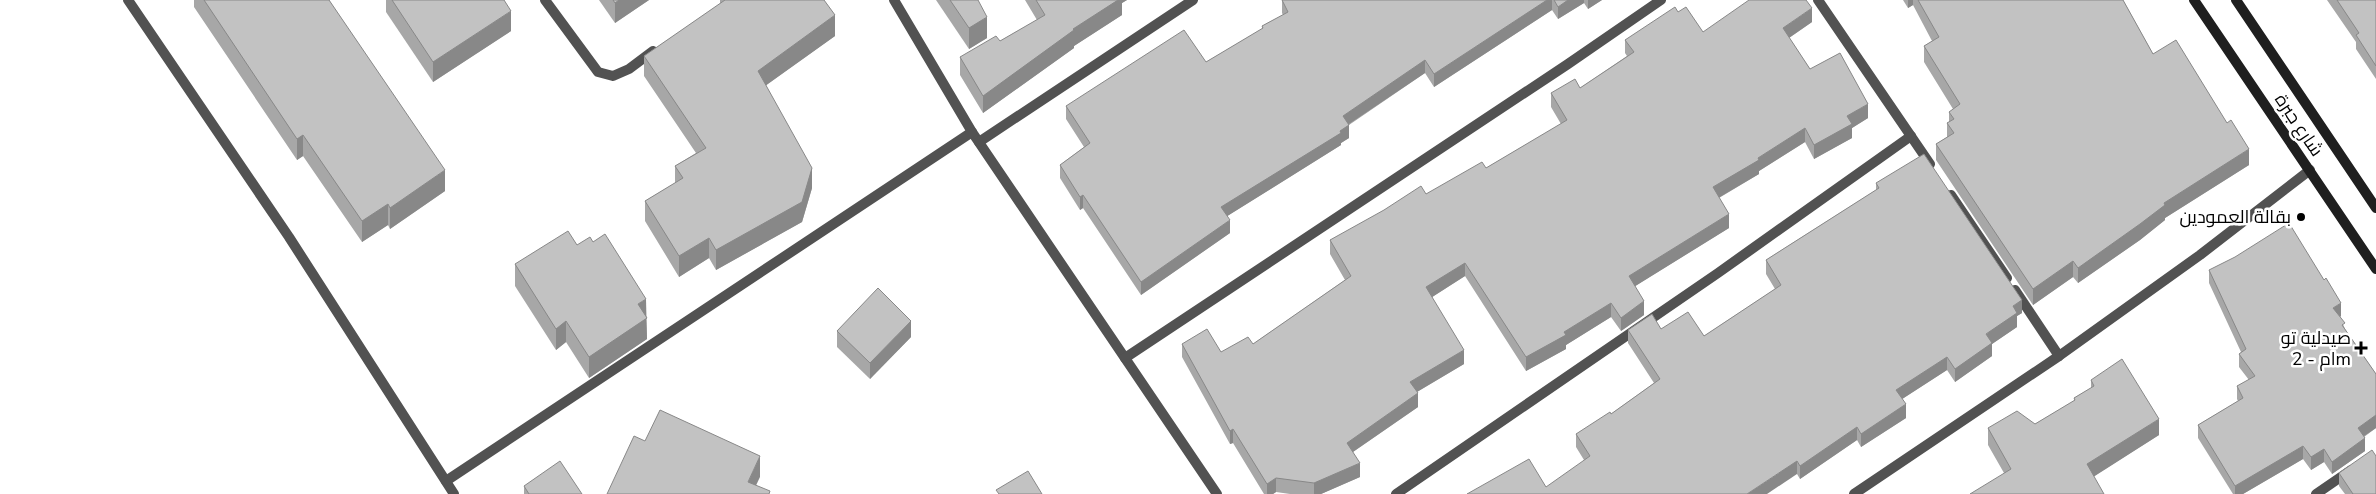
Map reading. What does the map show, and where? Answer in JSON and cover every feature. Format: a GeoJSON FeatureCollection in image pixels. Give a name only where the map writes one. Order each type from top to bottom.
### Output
{"type":"FeatureCollection","features":[{"type":"Feature","properties":{"kind":"street"},"geometry":{"type":"LineString","coordinates":[[128,0],[289,236],[454,494]]}},
{"type":"Feature","properties":{"kind":"street"},"geometry":{"type":"LineString","coordinates":[[545,0],[598,72],[613,76],[629,69],[661,46]]}},
{"type":"Feature","properties":{"kind":"street"},"geometry":{"type":"LineString","coordinates":[[894,0],[972,132],[1217,494]]}},
{"type":"Feature","properties":{"kind":"street"},"geometry":{"type":"LineString","coordinates":[[979,142],[1193,0]]}},
{"type":"Feature","properties":{"kind":"street"},"geometry":{"type":"LineString","coordinates":[[1125,358],[1568,64],[1661,0]]}},
{"type":"Feature","properties":{"kind":"street"},"geometry":{"type":"LineString","coordinates":[[1818,0],[2059,356]]}},
{"type":"Feature","properties":{"kind":"street","name":"شارع جبرة"},"geometry":{"type":"LineString","coordinates":[[2194,0],[2376,269]]}},
{"type":"Feature","properties":{"kind":"street","name":"شارع جبرة"},"geometry":{"type":"LineString","coordinates":[[2236,0],[2376,208]]}},
{"type":"Feature","properties":{"kind":"street"},"geometry":{"type":"LineString","coordinates":[[446,481],[972,132]]}},
{"type":"Feature","properties":{"kind":"street"},"geometry":{"type":"LineString","coordinates":[[1396,494],[1718,274],[1911,136]]}},
{"type":"Feature","properties":{"kind":"street"},"geometry":{"type":"LineString","coordinates":[[1855,494],[2059,356],[2200,255],[2310,170]]}},
{"type":"Feature","properties":{"kind":"street"},"geometry":{"type":"LineString","coordinates":[[2316,494],[2361,462]]}},
{"type":"Feature","properties":{"kind":"building"},"geometry":{"type":"Polygon","coordinates":[[[204,0],[329,0],[445,170],[390,208],[388,204],[362,221],[303,135],[297,139],[204,0]]]}},
{"type":"Feature","properties":{"kind":"building"},"geometry":{"type":"Polygon","coordinates":[[[392,0],[504,0],[511,11],[433,62],[392,0]]]}},
{"type":"Feature","properties":{"kind":"building"},"geometry":{"type":"Polygon","coordinates":[[[725,0],[824,0],[835,15],[758,71],[812,168],[802,202],[716,250],[709,238],[679,256],[645,201],[683,178],[675,166],[706,148],[644,56],[725,0]]]}},
{"type":"Feature","properties":{"kind":"building"},"geometry":{"type":"Polygon","coordinates":[[[950,0],[978,0],[987,17],[969,28],[950,0]]]}},
{"type":"Feature","properties":{"kind":"building"},"geometry":{"type":"Polygon","coordinates":[[[1036,0],[1118,0],[1073,29],[983,96],[960,57],[996,36],[1000,41],[1045,15],[1036,0]]]}},
{"type":"Feature","properties":{"kind":"building"},"geometry":{"type":"Polygon","coordinates":[[[1282,0],[1547,0],[1434,74],[1425,60],[1343,116],[1349,125],[1340,131],[1341,133],[1221,207],[1230,220],[1141,282],[1083,195],[1080,197],[1060,165],[1090,143],[1066,106],[1184,30],[1206,62],[1263,28],[1262,26],[1288,12],[1282,0]]]}},
{"type":"Feature","properties":{"kind":"building"},"geometry":{"type":"Polygon","coordinates":[[[1554,0],[1568,0],[1558,7],[1554,0]]]}},
{"type":"Feature","properties":{"kind":"building"},"geometry":{"type":"Polygon","coordinates":[[[1749,0],[1806,0],[1812,8],[1783,28],[1810,69],[1840,53],[1868,104],[1847,116],[1852,124],[1814,145],[1805,128],[1758,158],[1759,160],[1713,187],[1729,214],[1629,276],[1644,301],[1621,318],[1611,303],[1564,332],[1566,335],[1526,357],[1465,263],[1426,287],[1464,350],[1410,382],[1418,393],[1347,443],[1360,463],[1314,483],[1276,478],[1267,484],[1233,429],[1230,431],[1182,344],[1207,329],[1221,352],[1248,337],[1253,344],[1351,276],[1330,240],[1384,210],[1421,186],[1426,194],[1482,162],[1486,168],[1567,120],[1551,93],[1575,79],[1580,88],[1634,52],[1625,40],[1675,7],[1678,12],[1686,7],[1703,32],[1749,0]]]}},
{"type":"Feature","properties":{"kind":"building"},"geometry":{"type":"Polygon","coordinates":[[[1918,0],[2123,0],[2153,54],[2176,40],[2227,123],[2231,120],[2249,149],[2164,203],[2165,205],[2140,224],[2078,268],[2073,261],[2033,289],[1936,144],[1954,133],[1947,123],[1954,119],[1949,112],[1960,104],[1924,46],[1939,37],[1918,0]]]}},
{"type":"Feature","properties":{"kind":"building"},"geometry":{"type":"Polygon","coordinates":[[[2337,0],[2376,0],[2376,66],[2356,35],[2359,33],[2337,0]]]}},
{"type":"Feature","properties":{"kind":"building"},"geometry":{"type":"Polygon","coordinates":[[[1924,154],[2022,300],[2013,306],[2017,313],[1986,334],[1992,343],[1955,369],[1947,357],[1896,390],[1906,404],[1861,434],[1857,427],[1800,466],[1797,461],[1747,494],[1467,494],[1529,459],[1546,487],[1590,456],[1576,434],[1610,412],[1611,414],[1660,379],[1628,330],[1652,314],[1661,329],[1688,312],[1704,336],[1781,285],[1766,260],[1879,188],[1876,183],[1924,154]]]}},
{"type":"Feature","properties":{"kind":"building"},"geometry":{"type":"Polygon","coordinates":[[[2289,223],[2324,280],[2326,278],[2341,303],[2333,308],[2345,323],[2342,325],[2376,374],[2376,415],[2358,428],[2365,438],[2332,462],[2324,449],[2311,457],[2303,446],[2235,486],[2198,425],[2243,398],[2237,386],[2255,376],[2239,354],[2246,349],[2209,270],[2235,257],[2289,223]]]}},
{"type":"Feature","properties":{"kind":"building"},"geometry":{"type":"Polygon","coordinates":[[[568,231],[577,245],[590,237],[593,242],[605,234],[646,299],[638,304],[647,318],[589,357],[566,321],[556,329],[515,264],[568,231]]]}},
{"type":"Feature","properties":{"kind":"building"},"geometry":{"type":"Polygon","coordinates":[[[878,288],[911,321],[870,363],[837,331],[878,288]]]}},
{"type":"Feature","properties":{"kind":"building"},"geometry":{"type":"Polygon","coordinates":[[[2122,359],[2159,419],[2087,464],[2104,494],[1970,494],[2011,469],[1988,428],[2017,411],[2035,424],[2094,386],[2091,380],[2122,359]]]}},
{"type":"Feature","properties":{"kind":"building"},"geometry":{"type":"Polygon","coordinates":[[[660,410],[760,456],[748,482],[770,491],[769,494],[607,494],[634,436],[645,441],[660,410]]]}},
{"type":"Feature","properties":{"kind":"building"},"geometry":{"type":"Polygon","coordinates":[[[2372,450],[2376,456],[2376,494],[2353,494],[2339,473],[2372,450]]]}},
{"type":"Feature","properties":{"kind":"building"},"geometry":{"type":"Polygon","coordinates":[[[560,461],[582,494],[529,494],[524,486],[560,461]]]}},
{"type":"Feature","properties":{"kind":"building"},"geometry":{"type":"Polygon","coordinates":[[[1028,471],[1042,494],[999,494],[996,490],[1028,471]]]}},
{"type":"Feature","properties":{"kind":"place","name":"بقالة العمودين"},"geometry":{"type":"Point","coordinates":[2301,217]}},
{"type":"Feature","properties":{"kind":"place","name":"صيدلية تو ام - 2m"},"geometry":{"type":"Point","coordinates":[2361,348]}}]}
